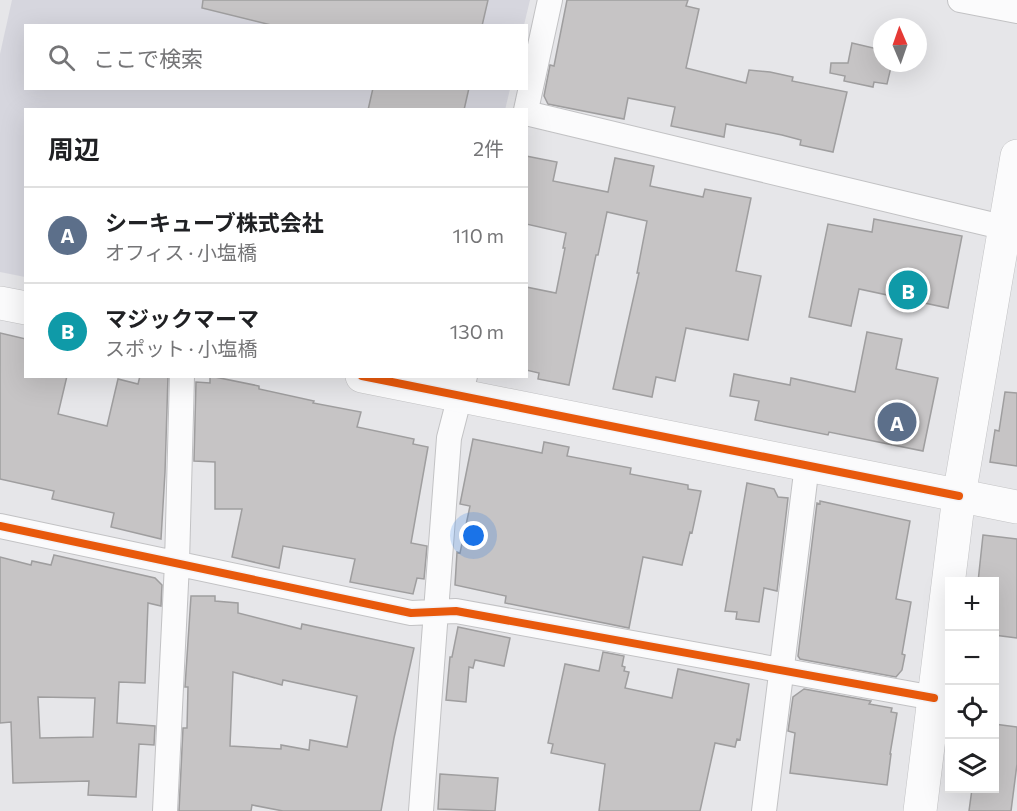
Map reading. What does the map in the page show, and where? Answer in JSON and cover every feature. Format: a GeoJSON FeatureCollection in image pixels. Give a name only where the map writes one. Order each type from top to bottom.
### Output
{"type":"FeatureCollection","features":[{"type":"Feature","properties":{"kind":"street"},"geometry":{"type":"LineString","coordinates":[[527,108],[550,0]]}},
{"type":"Feature","properties":{"kind":"street"},"geometry":{"type":"LineString","coordinates":[[960,0],[1017,11]]}},
{"type":"Feature","properties":{"kind":"street"},"geometry":{"type":"LineString","coordinates":[[528,111],[1006,228]]}},
{"type":"Feature","properties":{"kind":"street"},"geometry":{"type":"LineString","coordinates":[[920,811],[959,496],[1017,156]]}},
{"type":"Feature","properties":{"kind":"street"},"geometry":{"type":"LineString","coordinates":[[0,303],[24,308]]}},
{"type":"Feature","properties":{"kind":"street"},"geometry":{"type":"LineString","coordinates":[[165,811],[177,563],[182,378]]}},
{"type":"Feature","properties":{"kind":"street"},"geometry":{"type":"LineString","coordinates":[[382,378],[462,386],[807,465],[1005,505]]}},
{"type":"Feature","properties":{"kind":"street"},"geometry":{"type":"LineString","coordinates":[[421,811],[449,438],[462,386]]}},
{"type":"Feature","properties":{"kind":"street"},"geometry":{"type":"LineString","coordinates":[[764,811],[807,465]]}},
{"type":"Feature","properties":{"kind":"street"},"geometry":{"type":"LineString","coordinates":[[0,526],[411,613],[456,611],[934,698]]}},
{"type":"Feature","properties":{"kind":"shaded area"},"geometry":{"type":"Polygon","coordinates":[[[12,0],[530,0],[524,24],[24,24],[24,90],[510,90],[505,108],[24,108],[24,277],[0,272],[0,54],[12,0]]]}},
{"type":"Feature","properties":{"kind":"building"},"geometry":{"type":"Polygon","coordinates":[[[203,0],[488,0],[482,24],[267,24],[202,8],[203,0]]]}},
{"type":"Feature","properties":{"kind":"building"},"geometry":{"type":"Polygon","coordinates":[[[567,0],[688,0],[686,6],[699,9],[686,68],[746,83],[749,70],[770,72],[793,77],[792,81],[847,92],[833,152],[800,145],[801,140],[782,135],[726,124],[724,137],[671,126],[675,107],[628,98],[624,119],[548,104],[544,96],[550,65],[554,66],[567,0]]]}},
{"type":"Feature","properties":{"kind":"building"},"geometry":{"type":"Polygon","coordinates":[[[852,43],[873,48],[873,72],[890,72],[887,84],[874,82],[873,87],[844,81],[845,76],[830,73],[831,63],[848,63],[852,43]]]}},
{"type":"Feature","properties":{"kind":"building"},"geometry":{"type":"Polygon","coordinates":[[[373,90],[469,90],[464,108],[368,108],[373,90]]]}},
{"type":"Feature","properties":{"kind":"building"},"geometry":{"type":"Polygon","coordinates":[[[528,156],[557,162],[553,181],[608,192],[615,158],[654,166],[650,186],[703,197],[705,189],[751,198],[736,271],[761,276],[748,340],[686,328],[675,381],[656,377],[652,397],[613,389],[639,273],[637,273],[647,221],[607,212],[569,385],[538,379],[539,373],[528,370],[528,287],[556,293],[566,233],[528,224],[528,156]]]}},
{"type":"Feature","properties":{"kind":"building"},"geometry":{"type":"Polygon","coordinates":[[[874,219],[962,236],[948,308],[859,289],[851,326],[809,317],[828,224],[872,232],[874,219]]]}},
{"type":"Feature","properties":{"kind":"building"},"geometry":{"type":"Polygon","coordinates":[[[867,332],[902,339],[896,369],[938,378],[923,451],[755,420],[759,401],[730,396],[734,374],[790,385],[791,378],[855,392],[867,332]]]}},
{"type":"Feature","properties":{"kind":"building"},"geometry":{"type":"Polygon","coordinates":[[[0,333],[24,339],[24,378],[67,378],[58,414],[107,426],[118,379],[138,384],[140,378],[168,378],[161,539],[111,527],[114,513],[52,499],[54,491],[0,479],[0,333]]]}},
{"type":"Feature","properties":{"kind":"building"},"geometry":{"type":"Polygon","coordinates":[[[210,378],[220,378],[259,386],[259,389],[314,401],[313,403],[361,412],[357,427],[414,439],[413,444],[428,447],[411,543],[427,546],[424,579],[417,578],[413,594],[350,582],[355,559],[283,546],[279,568],[232,557],[242,509],[215,509],[215,462],[194,461],[196,382],[210,383],[210,378]]]}},
{"type":"Feature","properties":{"kind":"building"},"geometry":{"type":"Polygon","coordinates":[[[1005,392],[1017,393],[1017,466],[990,462],[995,430],[999,431],[1005,392]]]}},
{"type":"Feature","properties":{"kind":"building"},"geometry":{"type":"Polygon","coordinates":[[[473,439],[542,453],[544,442],[569,447],[567,456],[631,468],[630,474],[688,485],[688,489],[701,491],[682,565],[643,557],[629,628],[505,603],[506,596],[455,585],[457,552],[460,553],[470,506],[460,504],[473,439]]]}},
{"type":"Feature","properties":{"kind":"building"},"geometry":{"type":"Polygon","coordinates":[[[747,483],[774,489],[778,497],[788,498],[777,591],[764,588],[759,622],[736,619],[737,612],[725,611],[747,483]]]}},
{"type":"Feature","properties":{"kind":"building"},"geometry":{"type":"Polygon","coordinates":[[[820,501],[910,521],[896,599],[911,602],[902,654],[905,655],[902,670],[896,677],[800,659],[798,656],[817,503],[820,504],[820,501]]]}},
{"type":"Feature","properties":{"kind":"building"},"geometry":{"type":"Polygon","coordinates":[[[983,535],[1017,539],[1017,638],[999,636],[999,577],[979,577],[983,535]]]}},
{"type":"Feature","properties":{"kind":"building"},"geometry":{"type":"Polygon","coordinates":[[[54,555],[155,578],[162,585],[161,606],[148,603],[145,683],[119,682],[117,723],[155,726],[154,745],[139,744],[136,797],[88,795],[89,781],[13,783],[11,722],[0,723],[0,557],[31,565],[32,561],[51,565],[54,555]],[[38,697],[40,738],[93,737],[95,698],[38,697]]]}},
{"type":"Feature","properties":{"kind":"building"},"geometry":{"type":"Polygon","coordinates":[[[191,596],[215,596],[215,601],[238,603],[238,613],[301,629],[302,624],[414,648],[381,811],[283,811],[252,805],[251,811],[179,811],[183,728],[187,728],[188,687],[185,687],[191,596]],[[233,672],[230,746],[281,749],[281,745],[309,750],[310,740],[347,747],[357,696],[283,680],[282,685],[233,672]]]}},
{"type":"Feature","properties":{"kind":"building"},"geometry":{"type":"Polygon","coordinates":[[[458,627],[510,638],[504,666],[475,660],[473,668],[469,667],[466,702],[446,700],[450,657],[452,657],[458,627]]]}},
{"type":"Feature","properties":{"kind":"building"},"geometry":{"type":"Polygon","coordinates":[[[603,652],[624,656],[622,666],[625,667],[624,671],[629,672],[625,688],[672,698],[678,669],[749,684],[740,740],[737,739],[735,747],[715,743],[700,811],[599,811],[605,764],[551,753],[553,744],[548,743],[565,664],[599,671],[603,652]]]}},
{"type":"Feature","properties":{"kind":"building"},"geometry":{"type":"Polygon","coordinates":[[[804,689],[871,701],[869,704],[892,708],[891,712],[897,713],[887,785],[790,773],[795,733],[788,731],[793,697],[804,689]]]}},
{"type":"Feature","properties":{"kind":"building"},"geometry":{"type":"Polygon","coordinates":[[[999,725],[1017,727],[1017,764],[1011,811],[969,811],[971,793],[999,793],[999,725]]]}},
{"type":"Feature","properties":{"kind":"building"},"geometry":{"type":"Polygon","coordinates":[[[440,774],[498,778],[495,811],[438,809],[440,774]]]}},
{"type":"Feature","properties":{"kind":"cycle path"},"geometry":{"type":"LineString","coordinates":[[372,378],[959,496]]}},
{"type":"Feature","properties":{"kind":"cycle path"},"geometry":{"type":"LineString","coordinates":[[0,526],[411,613],[456,611],[934,698]]}},
{"type":"Feature","properties":{"kind":"place","name":"マジックマーマ"},"geometry":{"type":"Point","coordinates":[908,290]}},
{"type":"Feature","properties":{"kind":"place","name":"シーキューブ株式会社"},"geometry":{"type":"Point","coordinates":[897,422]}}]}
